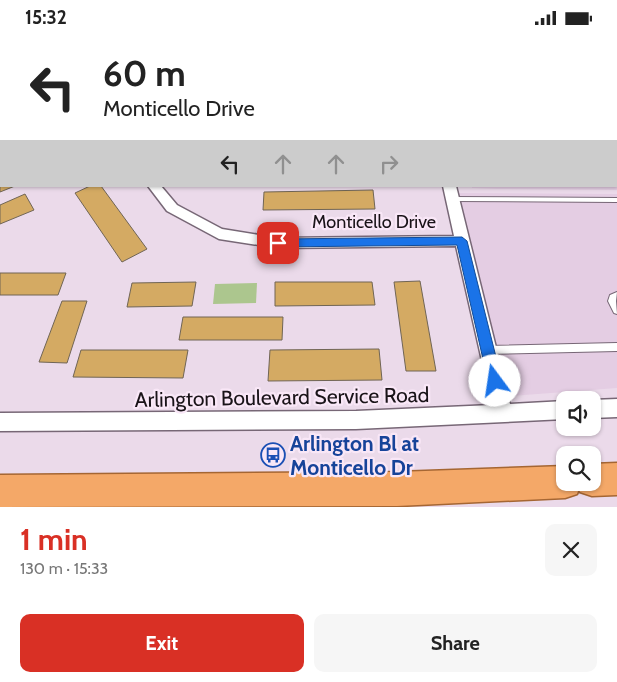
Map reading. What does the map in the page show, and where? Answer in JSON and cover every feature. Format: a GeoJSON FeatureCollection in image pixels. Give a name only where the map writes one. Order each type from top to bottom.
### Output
{"type":"FeatureCollection","features":[{"type":"Feature","properties":{"kind":"highway"},"geometry":{"type":"LineString","coordinates":[[601,480],[617,479]]}},
{"type":"Feature","properties":{"kind":"highway"},"geometry":{"type":"LineString","coordinates":[[0,492],[396,489],[556,482]]}},
{"type":"Feature","properties":{"kind":"street","name":"Monticello Drive"},"geometry":{"type":"LineString","coordinates":[[155,187],[172,208],[218,234],[278,243],[462,241]]}},
{"type":"Feature","properties":{"kind":"street","name":"Monticello Drive"},"geometry":{"type":"LineString","coordinates":[[450,193],[503,413]]}},
{"type":"Feature","properties":{"kind":"street"},"geometry":{"type":"LineString","coordinates":[[601,409],[617,408]]}},
{"type":"Feature","properties":{"kind":"street","name":"Arlington Boulevard Service Road"},"geometry":{"type":"LineString","coordinates":[[0,422],[356,420],[556,410]]}},
{"type":"Feature","properties":{"kind":"lane"},"geometry":{"type":"LineString","coordinates":[[450,193],[617,200]]}},
{"type":"Feature","properties":{"kind":"lane"},"geometry":{"type":"LineString","coordinates":[[617,295],[613,297],[612,301],[617,311]]}},
{"type":"Feature","properties":{"kind":"lane"},"geometry":{"type":"LineString","coordinates":[[487,350],[617,347]]}},
{"type":"Feature","properties":{"kind":"shaded area"},"geometry":{"type":"Polygon","coordinates":[[[617,187],[617,190],[498,189],[472,188],[617,187]]]}},
{"type":"Feature","properties":{"kind":"shaded area"},"geometry":{"type":"Polygon","coordinates":[[[450,193],[617,194],[617,388],[556,391],[556,393],[498,397],[450,193]]]}},
{"type":"Feature","properties":{"kind":"green space"},"geometry":{"type":"Polygon","coordinates":[[[257,283],[256,303],[213,304],[215,284],[257,283]]]}},
{"type":"Feature","properties":{"kind":"building"},"geometry":{"type":"Polygon","coordinates":[[[0,187],[12,187],[0,192],[0,187]]]}},
{"type":"Feature","properties":{"kind":"building"},"geometry":{"type":"Polygon","coordinates":[[[88,187],[102,187],[147,249],[122,262],[75,193],[88,187]]]}},
{"type":"Feature","properties":{"kind":"building"},"geometry":{"type":"Polygon","coordinates":[[[373,190],[375,209],[263,210],[264,192],[373,190]]]}},
{"type":"Feature","properties":{"kind":"building"},"geometry":{"type":"Polygon","coordinates":[[[25,194],[34,210],[0,224],[0,205],[25,194]]]}},
{"type":"Feature","properties":{"kind":"building"},"geometry":{"type":"Polygon","coordinates":[[[0,273],[66,273],[58,295],[0,295],[0,273]]]}},
{"type":"Feature","properties":{"kind":"building"},"geometry":{"type":"Polygon","coordinates":[[[420,281],[436,371],[406,371],[394,282],[420,281]]]}},
{"type":"Feature","properties":{"kind":"building"},"geometry":{"type":"Polygon","coordinates":[[[196,282],[192,306],[127,307],[132,283],[196,282]]]}},
{"type":"Feature","properties":{"kind":"building"},"geometry":{"type":"Polygon","coordinates":[[[275,282],[372,282],[375,305],[275,306],[275,282]]]}},
{"type":"Feature","properties":{"kind":"building"},"geometry":{"type":"Polygon","coordinates":[[[62,301],[87,301],[67,363],[39,362],[62,301]]]}},
{"type":"Feature","properties":{"kind":"building"},"geometry":{"type":"Polygon","coordinates":[[[183,317],[283,317],[282,340],[179,340],[183,317]]]}},
{"type":"Feature","properties":{"kind":"building"},"geometry":{"type":"Polygon","coordinates":[[[379,349],[382,380],[268,381],[270,350],[379,349]]]}},
{"type":"Feature","properties":{"kind":"building"},"geometry":{"type":"Polygon","coordinates":[[[81,350],[188,350],[183,378],[73,377],[81,350]]]}},
{"type":"Feature","properties":{"kind":"place","name":"Arlington Bl at Monticello Dr"},"geometry":{"type":"Point","coordinates":[273,455]}},
{"type":"Feature","properties":{"kind":"route"},"geometry":{"type":"LineString","coordinates":[[278,243],[462,241],[495,381]]}}]}
